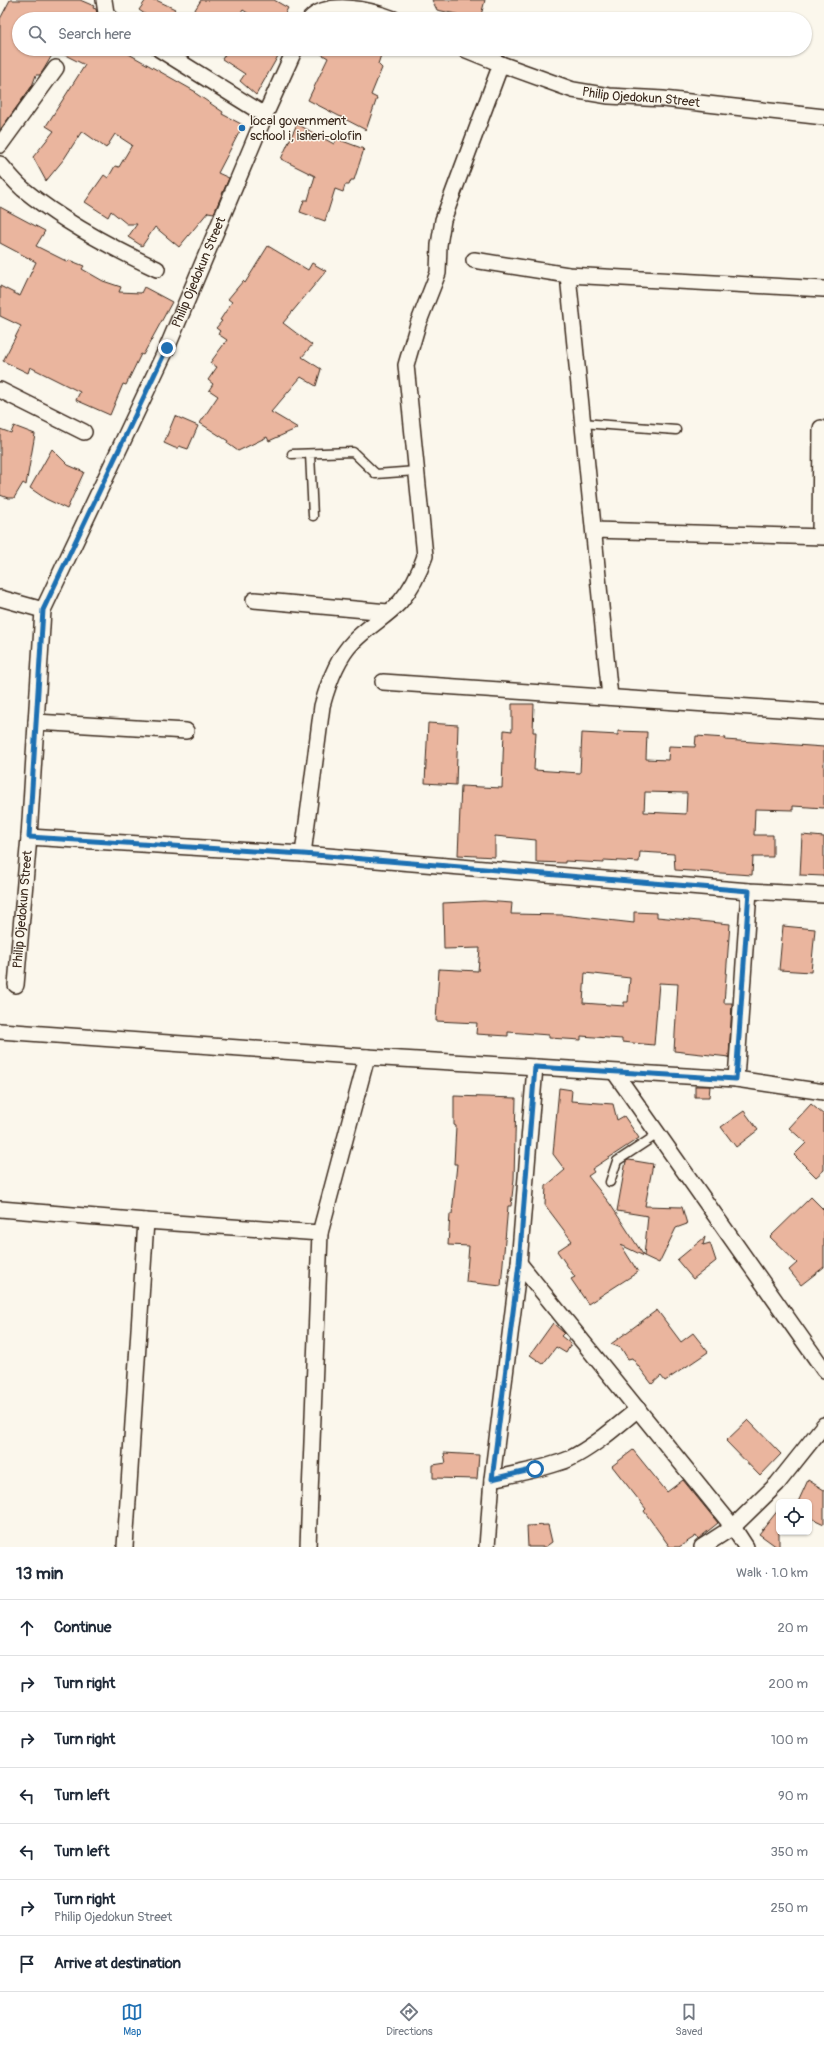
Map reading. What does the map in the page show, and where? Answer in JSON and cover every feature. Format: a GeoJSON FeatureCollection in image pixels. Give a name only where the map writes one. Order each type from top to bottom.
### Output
{"type":"FeatureCollection","features":[{"type":"Feature","properties":{"kind":"street"},"geometry":{"type":"LineString","coordinates":[[104,0],[106,12]]}},
{"type":"Feature","properties":{"kind":"street"},"geometry":{"type":"LineString","coordinates":[[315,12],[322,6],[345,1],[377,12]]}},
{"type":"Feature","properties":{"kind":"street"},"geometry":{"type":"LineString","coordinates":[[170,56],[265,115]]}},
{"type":"Feature","properties":{"kind":"street","name":"Philip Ojedokun Street"},"geometry":{"type":"LineString","coordinates":[[16,985],[29,837],[43,610],[167,348],[265,115],[292,56]]}},
{"type":"Feature","properties":{"kind":"street","name":"Philip Ojedokun Street"},"geometry":{"type":"LineString","coordinates":[[481,56],[573,90],[609,96],[663,99],[824,117]]}},
{"type":"Feature","properties":{"kind":"street"},"geometry":{"type":"LineString","coordinates":[[303,854],[322,706],[327,689],[339,662],[352,643],[400,602],[413,582],[425,556],[406,365],[418,324],[438,273],[439,245],[443,220],[501,64]]}},
{"type":"Feature","properties":{"kind":"street"},"geometry":{"type":"LineString","coordinates":[[0,145],[56,68]]}},
{"type":"Feature","properties":{"kind":"street"},"geometry":{"type":"LineString","coordinates":[[0,164],[22,188],[55,213],[121,252],[157,269]]}},
{"type":"Feature","properties":{"kind":"street"},"geometry":{"type":"LineString","coordinates":[[474,260],[568,275],[824,289]]}},
{"type":"Feature","properties":{"kind":"street"},"geometry":{"type":"LineString","coordinates":[[568,275],[610,697]]}},
{"type":"Feature","properties":{"kind":"street"},"geometry":{"type":"LineString","coordinates":[[0,390],[84,432]]}},
{"type":"Feature","properties":{"kind":"street"},"geometry":{"type":"LineString","coordinates":[[594,530],[822,536],[821,428]]}},
{"type":"Feature","properties":{"kind":"street"},"geometry":{"type":"LineString","coordinates":[[0,598],[43,610]]}},
{"type":"Feature","properties":{"kind":"street"},"geometry":{"type":"LineString","coordinates":[[254,600],[388,612]]}},
{"type":"Feature","properties":{"kind":"street"},"geometry":{"type":"LineString","coordinates":[[383,682],[824,712]]}},
{"type":"Feature","properties":{"kind":"street"},"geometry":{"type":"LineString","coordinates":[[36,722],[186,731]]}},
{"type":"Feature","properties":{"kind":"street"},"geometry":{"type":"LineString","coordinates":[[29,837],[303,854],[749,891],[824,895]]}},
{"type":"Feature","properties":{"kind":"street"},"geometry":{"type":"LineString","coordinates":[[736,1079],[749,891]]}},
{"type":"Feature","properties":{"kind":"street"},"geometry":{"type":"LineString","coordinates":[[0,1031],[367,1057],[615,1073],[736,1079],[824,1092]]}},
{"type":"Feature","properties":{"kind":"street"},"geometry":{"type":"LineString","coordinates":[[308,1547],[320,1233],[367,1057]]}},
{"type":"Feature","properties":{"kind":"street"},"geometry":{"type":"LineString","coordinates":[[487,1547],[492,1479],[519,1264],[535,1067]]}},
{"type":"Feature","properties":{"kind":"street"},"geometry":{"type":"LineString","coordinates":[[615,1073],[824,1370]]}},
{"type":"Feature","properties":{"kind":"street"},"geometry":{"type":"LineString","coordinates":[[0,1209],[146,1222],[320,1233]]}},
{"type":"Feature","properties":{"kind":"street"},"geometry":{"type":"LineString","coordinates":[[125,1547],[146,1222]]}},
{"type":"Feature","properties":{"kind":"street"},"geometry":{"type":"LineString","coordinates":[[519,1264],[733,1527],[746,1547]]}},
{"type":"Feature","properties":{"kind":"street"},"geometry":{"type":"LineString","coordinates":[[492,1479],[569,1459],[600,1439],[638,1409]]}},
{"type":"Feature","properties":{"kind":"street"},"geometry":{"type":"LineString","coordinates":[[702,1547],[733,1527],[777,1484],[824,1425]]}},
{"type":"Feature","properties":{"kind":"lane"},"geometry":{"type":"LineString","coordinates":[[582,423],[676,430]]}},
{"type":"Feature","properties":{"kind":"lane"},"geometry":{"type":"LineString","coordinates":[[292,454],[353,452],[376,474],[416,471]]}},
{"type":"Feature","properties":{"kind":"lane"},"geometry":{"type":"LineString","coordinates":[[310,454],[313,516]]}},
{"type":"Feature","properties":{"kind":"lane"},"geometry":{"type":"LineString","coordinates":[[610,1182],[617,1161],[658,1134]]}},
{"type":"Feature","properties":{"kind":"building"},"geometry":{"type":"Polygon","coordinates":[[[10,0],[80,0],[94,6],[93,8],[96,9],[97,12],[12,12],[12,56],[52,56],[40,75],[36,75],[32,86],[0,130],[0,19],[10,0]]]}},
{"type":"Feature","properties":{"kind":"building"},"geometry":{"type":"Polygon","coordinates":[[[146,0],[156,0],[175,9],[173,12],[142,12],[139,10],[146,0]]]}},
{"type":"Feature","properties":{"kind":"building"},"geometry":{"type":"Polygon","coordinates":[[[201,0],[274,0],[288,8],[286,12],[246,12],[243,10],[242,12],[194,12],[201,0]]]}},
{"type":"Feature","properties":{"kind":"building"},"geometry":{"type":"Polygon","coordinates":[[[432,0],[485,0],[482,12],[447,12],[437,10],[432,0]]]}},
{"type":"Feature","properties":{"kind":"building"},"geometry":{"type":"Polygon","coordinates":[[[67,56],[132,56],[196,92],[195,93],[223,112],[222,114],[243,125],[218,173],[229,178],[214,213],[208,212],[179,247],[155,227],[142,246],[128,237],[137,224],[127,224],[111,211],[108,217],[85,202],[104,175],[108,178],[115,166],[119,167],[132,145],[115,134],[106,148],[82,131],[64,159],[46,181],[33,157],[54,131],[46,126],[85,65],[67,56]]]}},
{"type":"Feature","properties":{"kind":"building"},"geometry":{"type":"Polygon","coordinates":[[[224,56],[278,56],[256,95],[240,81],[245,74],[222,59],[224,56]]]}},
{"type":"Feature","properties":{"kind":"building"},"geometry":{"type":"Polygon","coordinates":[[[325,56],[381,56],[378,64],[382,68],[371,95],[377,98],[366,130],[308,100],[328,58],[325,56]]]}},
{"type":"Feature","properties":{"kind":"building"},"geometry":{"type":"Polygon","coordinates":[[[297,124],[334,144],[337,139],[364,149],[354,180],[351,180],[349,185],[345,185],[343,192],[335,189],[325,221],[300,212],[304,200],[308,200],[315,176],[281,159],[297,124]]]}},
{"type":"Feature","properties":{"kind":"building"},"geometry":{"type":"Polygon","coordinates":[[[0,207],[45,231],[36,246],[68,262],[69,260],[84,266],[82,269],[103,281],[121,287],[119,292],[141,293],[144,287],[172,302],[143,355],[141,354],[126,385],[123,384],[110,415],[76,400],[80,392],[30,367],[28,373],[3,361],[21,326],[0,316],[0,286],[20,296],[36,262],[0,243],[0,207]]]}},
{"type":"Feature","properties":{"kind":"building"},"geometry":{"type":"Polygon","coordinates":[[[268,246],[308,270],[312,263],[326,271],[283,323],[312,345],[302,357],[321,369],[316,386],[301,377],[271,412],[298,428],[269,441],[267,437],[238,451],[227,443],[228,441],[200,423],[218,396],[209,390],[213,384],[208,380],[217,367],[210,363],[227,340],[218,334],[220,331],[216,328],[222,321],[220,320],[232,302],[228,299],[243,281],[245,283],[268,246]]]}},
{"type":"Feature","properties":{"kind":"building"},"geometry":{"type":"Polygon","coordinates":[[[175,416],[198,426],[188,449],[179,446],[178,448],[175,448],[164,443],[175,416]]]}},
{"type":"Feature","properties":{"kind":"building"},"geometry":{"type":"Polygon","coordinates":[[[14,426],[35,434],[26,485],[23,483],[14,498],[8,498],[0,495],[0,429],[11,433],[14,426]]]}},
{"type":"Feature","properties":{"kind":"building"},"geometry":{"type":"Polygon","coordinates":[[[52,449],[68,465],[84,472],[67,509],[46,499],[30,488],[52,449]]]}},
{"type":"Feature","properties":{"kind":"building"},"geometry":{"type":"Polygon","coordinates":[[[512,704],[534,704],[533,732],[536,732],[534,770],[580,773],[582,733],[618,735],[618,731],[647,732],[646,759],[668,760],[669,746],[695,747],[696,736],[726,738],[725,740],[824,747],[824,808],[793,806],[793,810],[755,809],[754,835],[773,835],[773,857],[753,857],[752,875],[675,870],[674,854],[640,852],[639,862],[604,860],[604,863],[565,861],[565,863],[536,862],[536,840],[495,836],[495,857],[458,855],[461,786],[502,788],[504,730],[512,731],[512,704]],[[645,792],[644,812],[686,814],[687,793],[645,792]]]}},
{"type":"Feature","properties":{"kind":"building"},"geometry":{"type":"Polygon","coordinates":[[[428,723],[458,725],[456,785],[425,783],[428,723]]]}},
{"type":"Feature","properties":{"kind":"building"},"geometry":{"type":"Polygon","coordinates":[[[802,835],[824,837],[824,876],[800,875],[802,835]]]}},
{"type":"Feature","properties":{"kind":"building"},"geometry":{"type":"Polygon","coordinates":[[[484,901],[512,903],[511,914],[563,915],[634,923],[634,912],[657,913],[657,917],[730,924],[724,1003],[732,1003],[729,1057],[674,1051],[678,984],[659,983],[654,1045],[622,1042],[622,1039],[581,1036],[581,1040],[549,1038],[549,1035],[508,1032],[508,1036],[476,1034],[477,1023],[436,1021],[439,969],[478,971],[480,948],[444,949],[443,903],[484,901]],[[585,973],[583,1003],[624,1006],[624,1002],[628,1002],[630,978],[585,973]]]}},
{"type":"Feature","properties":{"kind":"building"},"geometry":{"type":"Polygon","coordinates":[[[783,926],[815,929],[811,972],[779,970],[783,926]]]}},
{"type":"Feature","properties":{"kind":"building"},"geometry":{"type":"Polygon","coordinates":[[[695,1086],[710,1086],[709,1097],[695,1097],[695,1086]]]}},
{"type":"Feature","properties":{"kind":"building"},"geometry":{"type":"Polygon","coordinates":[[[559,1088],[572,1090],[571,1101],[613,1104],[617,1120],[624,1116],[639,1138],[592,1169],[594,1172],[588,1176],[610,1204],[644,1256],[621,1245],[638,1272],[588,1304],[571,1279],[575,1277],[557,1251],[572,1241],[545,1205],[546,1186],[565,1170],[553,1154],[559,1088]]]}},
{"type":"Feature","properties":{"kind":"building"},"geometry":{"type":"Polygon","coordinates":[[[454,1096],[516,1098],[514,1179],[511,1206],[508,1206],[501,1286],[466,1282],[469,1246],[448,1245],[450,1214],[452,1214],[457,1164],[454,1164],[456,1126],[454,1125],[454,1096]]]}},
{"type":"Feature","properties":{"kind":"building"},"geometry":{"type":"Polygon","coordinates":[[[811,1104],[824,1115],[824,1170],[816,1177],[794,1155],[806,1143],[789,1128],[811,1104]]]}},
{"type":"Feature","properties":{"kind":"building"},"geometry":{"type":"Polygon","coordinates":[[[744,1111],[758,1130],[736,1147],[721,1127],[744,1111]]]}},
{"type":"Feature","properties":{"kind":"building"},"geometry":{"type":"Polygon","coordinates":[[[629,1160],[653,1164],[645,1206],[682,1207],[687,1224],[676,1228],[659,1263],[644,1256],[648,1216],[617,1211],[626,1161],[629,1160]]]}},
{"type":"Feature","properties":{"kind":"building"},"geometry":{"type":"Polygon","coordinates":[[[811,1197],[824,1210],[824,1267],[801,1285],[789,1270],[797,1263],[770,1237],[811,1197]]]}},
{"type":"Feature","properties":{"kind":"building"},"geometry":{"type":"Polygon","coordinates":[[[705,1237],[703,1245],[710,1243],[716,1261],[693,1279],[677,1260],[705,1237]]]}},
{"type":"Feature","properties":{"kind":"building"},"geometry":{"type":"Polygon","coordinates":[[[657,1310],[681,1342],[693,1333],[708,1352],[665,1381],[661,1376],[652,1384],[632,1358],[628,1359],[621,1348],[611,1344],[657,1310]]]}},
{"type":"Feature","properties":{"kind":"building"},"geometry":{"type":"Polygon","coordinates":[[[553,1323],[564,1333],[561,1336],[571,1344],[566,1353],[556,1347],[543,1364],[530,1355],[553,1323]]]}},
{"type":"Feature","properties":{"kind":"building"},"geometry":{"type":"Polygon","coordinates":[[[748,1420],[781,1454],[760,1476],[726,1441],[748,1420]]]}},
{"type":"Feature","properties":{"kind":"building"},"geometry":{"type":"Polygon","coordinates":[[[633,1450],[667,1492],[683,1480],[718,1523],[698,1539],[696,1536],[679,1547],[670,1547],[644,1511],[646,1509],[612,1466],[633,1450]]]}},
{"type":"Feature","properties":{"kind":"building"},"geometry":{"type":"Polygon","coordinates":[[[444,1453],[479,1455],[477,1479],[433,1478],[433,1465],[446,1463],[444,1453]]]}},
{"type":"Feature","properties":{"kind":"building"},"geometry":{"type":"Polygon","coordinates":[[[808,1480],[824,1490],[824,1524],[812,1518],[812,1499],[799,1499],[808,1480]]]}},
{"type":"Feature","properties":{"kind":"building"},"geometry":{"type":"Polygon","coordinates":[[[776,1513],[776,1535],[779,1535],[779,1547],[759,1534],[776,1513]]]}},
{"type":"Feature","properties":{"kind":"building"},"geometry":{"type":"Polygon","coordinates":[[[548,1525],[552,1542],[545,1547],[528,1547],[527,1526],[548,1525]]]}},
{"type":"Feature","properties":{"kind":"place","name":"local government school i, isheri-olofin"},"geometry":{"type":"Point","coordinates":[242,128]}},
{"type":"Feature","properties":{"kind":"route"},"geometry":{"type":"LineString","coordinates":[[167,348],[43,610],[29,837],[303,854],[749,891],[736,1079],[615,1073],[535,1067],[519,1264],[492,1479],[535,1469]]}}]}
